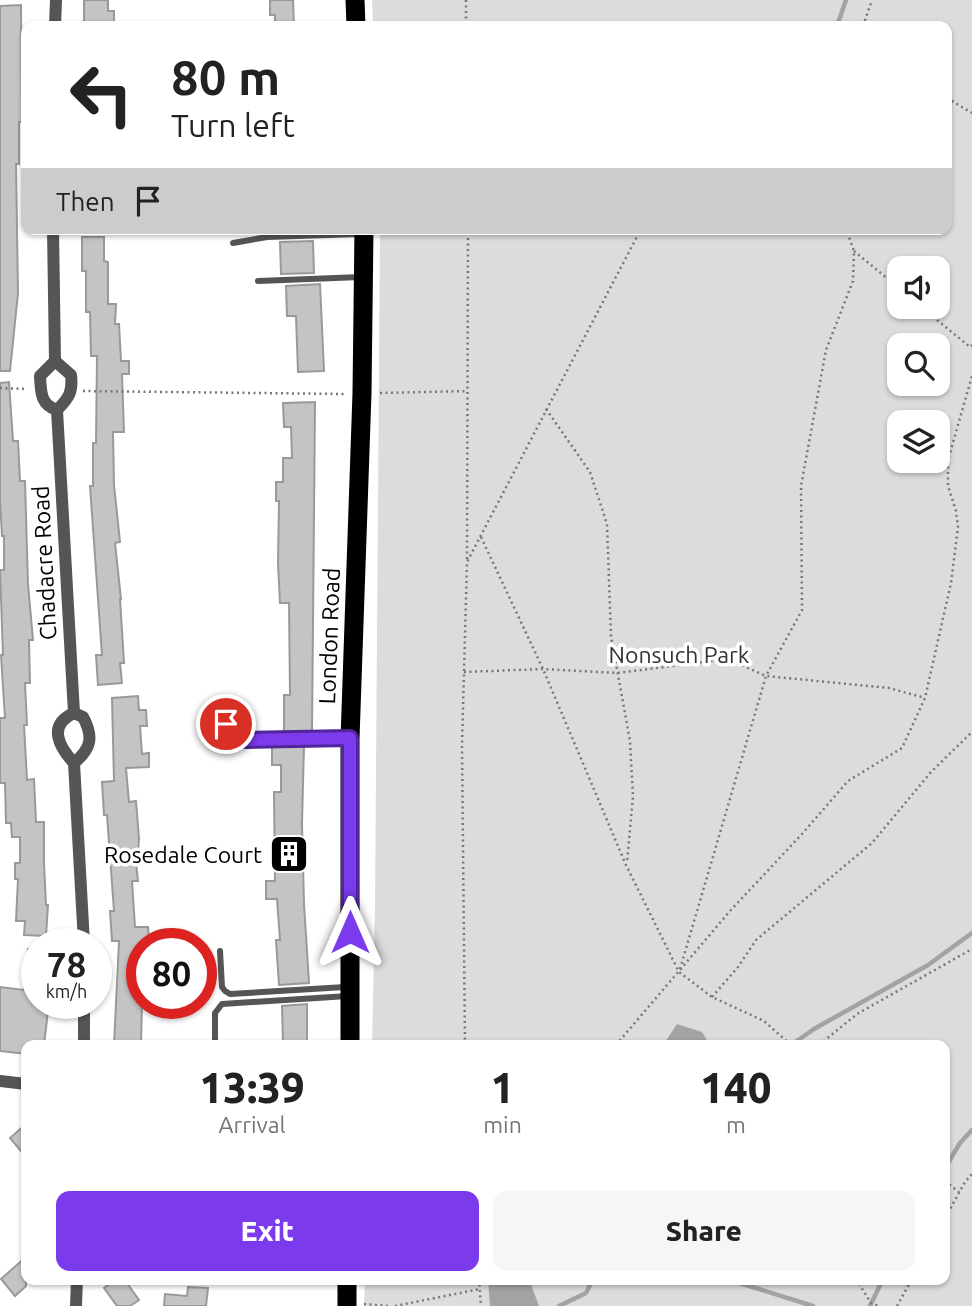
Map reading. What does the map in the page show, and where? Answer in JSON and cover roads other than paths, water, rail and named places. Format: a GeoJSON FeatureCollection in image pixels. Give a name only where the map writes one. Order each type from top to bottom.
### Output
{"type":"FeatureCollection","features":[{"type":"Feature","properties":{"kind":"highway"},"geometry":{"type":"LineString","coordinates":[[355,0],[356,21]]}},
{"type":"Feature","properties":{"kind":"highway","name":"London Road"},"geometry":{"type":"LineString","coordinates":[[349,1040],[350,738],[362,393],[364,235]]}},
{"type":"Feature","properties":{"kind":"highway"},"geometry":{"type":"LineString","coordinates":[[347,1285],[347,1305]]}},
{"type":"Feature","properties":{"kind":"street"},"geometry":{"type":"LineString","coordinates":[[55,21],[56,0]]}},
{"type":"Feature","properties":{"kind":"street"},"geometry":{"type":"LineString","coordinates":[[53,235],[55,361],[40,376],[42,398],[57,410],[73,389],[71,375],[55,361]]}},
{"type":"Feature","properties":{"kind":"street","name":"Chadacre Road"},"geometry":{"type":"LineString","coordinates":[[57,410],[74,713],[83,717],[91,736],[89,747],[74,763]]}},
{"type":"Feature","properties":{"kind":"street"},"geometry":{"type":"LineString","coordinates":[[74,713],[65,717],[60,724],[57,737],[60,747],[74,763],[83,928]]}},
{"type":"Feature","properties":{"kind":"street"},"geometry":{"type":"LineString","coordinates":[[84,1019],[84,1040]]}},
{"type":"Feature","properties":{"kind":"street"},"geometry":{"type":"LineString","coordinates":[[0,1081],[21,1083]]}},
{"type":"Feature","properties":{"kind":"street"},"geometry":{"type":"LineString","coordinates":[[76,1306],[77,1285]]}},
{"type":"Feature","properties":{"kind":"lane"},"geometry":{"type":"LineString","coordinates":[[233,243],[299,235]]}},
{"type":"Feature","properties":{"kind":"lane"},"geometry":{"type":"LineString","coordinates":[[258,281],[363,277]]}},
{"type":"Feature","properties":{"kind":"lane"},"geometry":{"type":"LineString","coordinates":[[209,724],[226,724],[246,740],[350,738]]}},
{"type":"Feature","properties":{"kind":"lane"},"geometry":{"type":"LineString","coordinates":[[220,951],[222,987],[230,993],[350,991]]}},
{"type":"Feature","properties":{"kind":"lane"},"geometry":{"type":"LineString","coordinates":[[215,1040],[215,1013],[222,1004],[350,991]]}},
{"type":"Feature","properties":{"kind":"waterway"},"geometry":{"type":"LineString","coordinates":[[839,21],[846,0]]}},
{"type":"Feature","properties":{"kind":"waterway"},"geometry":{"type":"LineString","coordinates":[[798,1040],[928,965],[972,933]]}},
{"type":"Feature","properties":{"kind":"waterway"},"geometry":{"type":"LineString","coordinates":[[950,1160],[972,1130]]}},
{"type":"Feature","properties":{"kind":"waterway"},"geometry":{"type":"LineString","coordinates":[[559,1306],[586,1293],[590,1285]]}},
{"type":"Feature","properties":{"kind":"waterway"},"geometry":{"type":"LineString","coordinates":[[746,1285],[813,1306]]}},
{"type":"Feature","properties":{"kind":"waterway"},"geometry":{"type":"LineString","coordinates":[[870,1306],[880,1285]]}},
{"type":"Feature","properties":{"kind":"place","name":"Rosedale Court"},"geometry":{"type":"Point","coordinates":[289,854]}},
{"type":"Feature","properties":{"kind":"park label","name":"Nonsuch Park"},"geometry":{"type":"Point","coordinates":[679,654]}}]}
